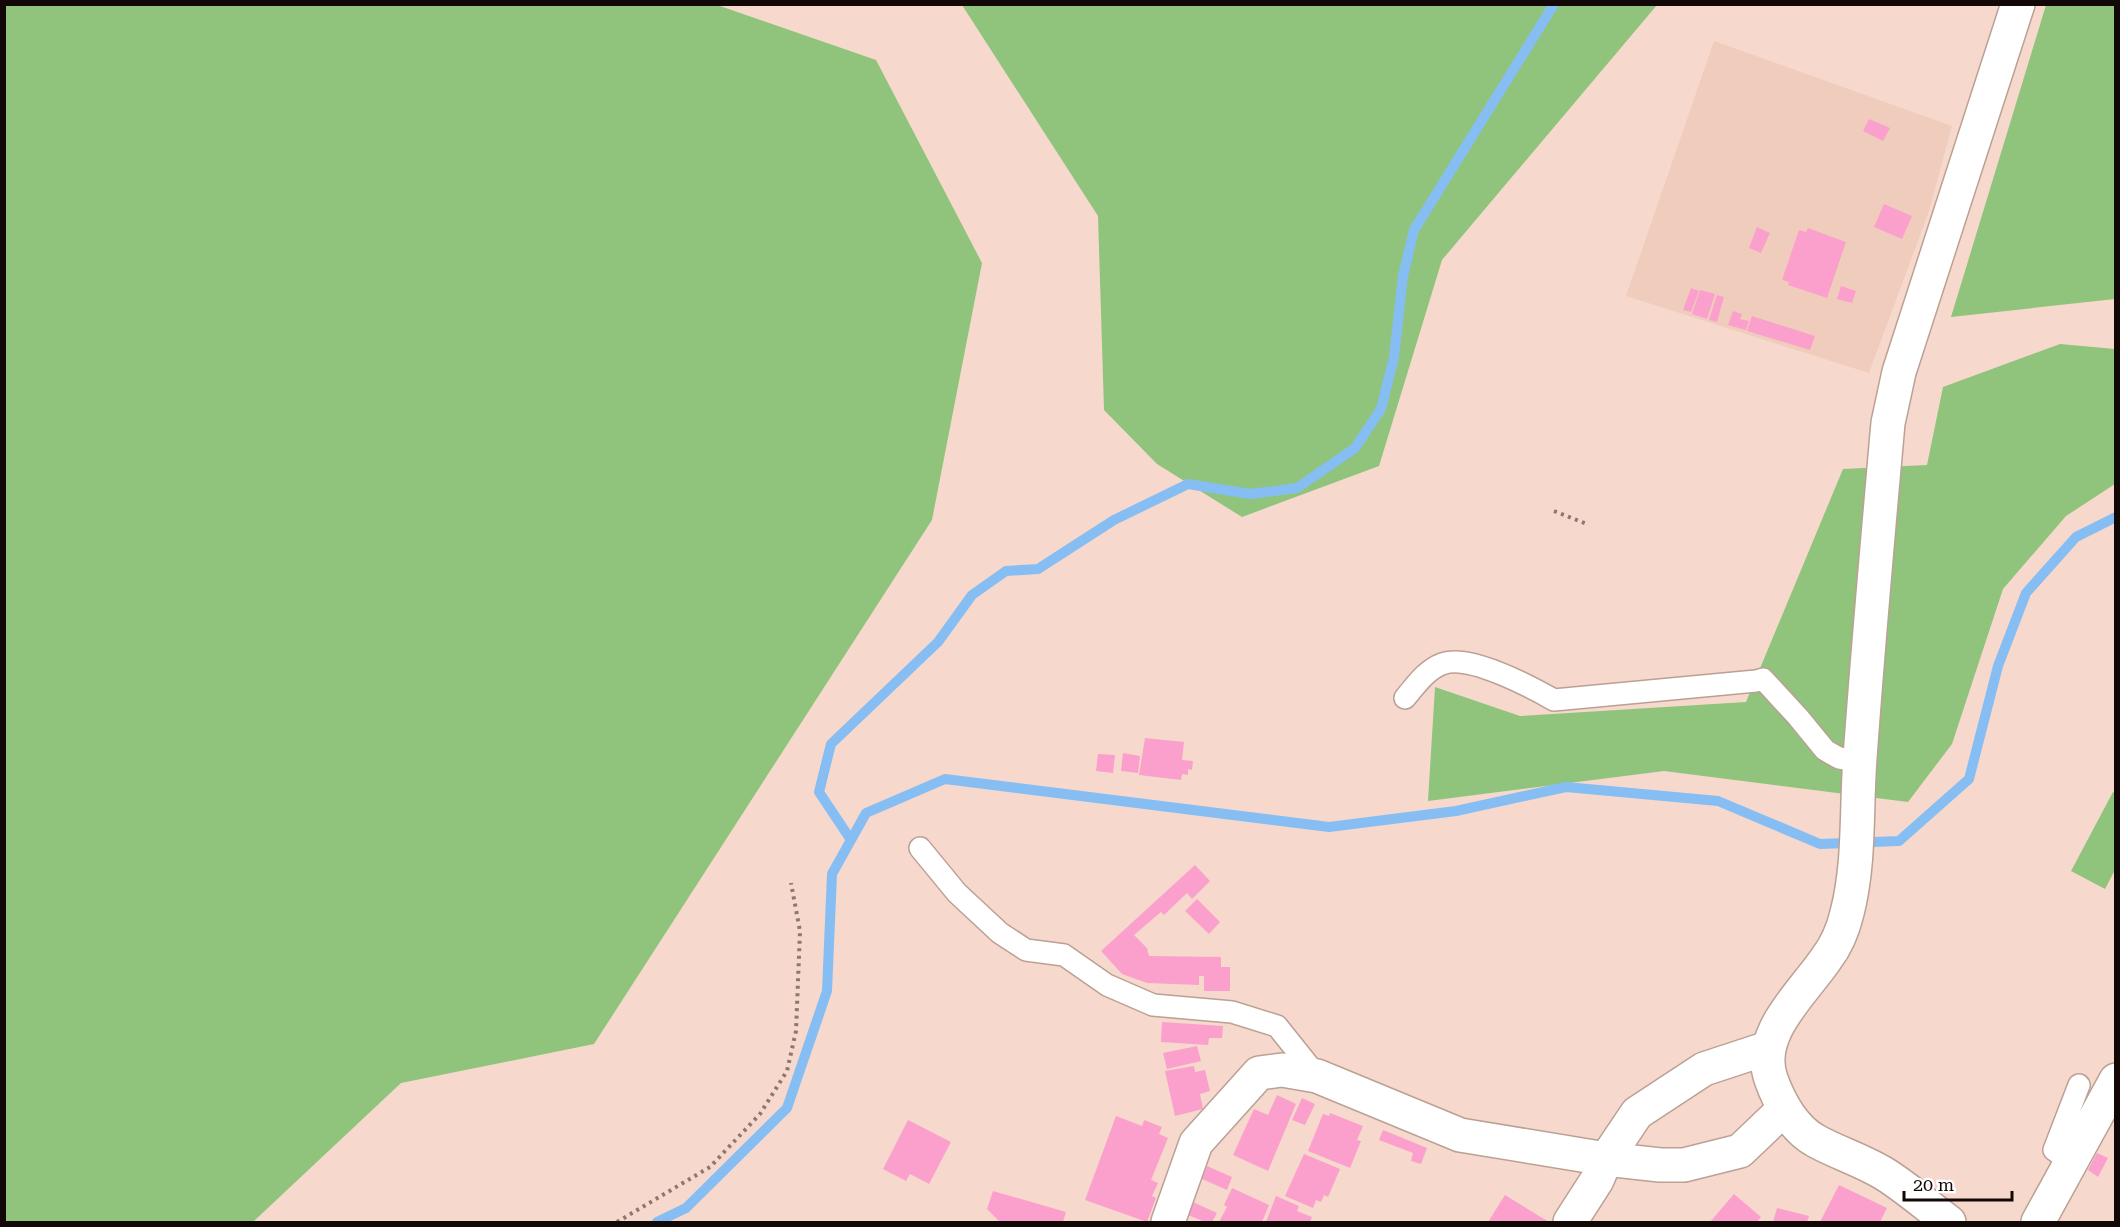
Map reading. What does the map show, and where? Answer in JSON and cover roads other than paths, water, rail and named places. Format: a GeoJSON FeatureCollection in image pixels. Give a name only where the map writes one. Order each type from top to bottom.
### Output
{"type":"FeatureCollection","features":[{"type":"Feature","properties":{"kind":"street"},"geometry":{"type":"LineString","coordinates":[[1949,1222],[1891,1178],[1867,1164],[1814,1140],[1797,1125],[1784,1108],[1770,1077],[1768,1048],[1778,1026],[1827,958],[1839,936],[1846,915],[1855,866],[1859,761],[1888,423],[1899,372],[2018,4]]}},
{"type":"Feature","properties":{"kind":"street"},"geometry":{"type":"LineString","coordinates":[[1570,1222],[1598,1180],[1606,1159],[1637,1113],[1704,1069],[1768,1048]]}},
{"type":"Feature","properties":{"kind":"street"},"geometry":{"type":"LineString","coordinates":[[1168,1222],[1196,1143],[1259,1072],[1282,1070],[1317,1076],[1460,1135],[1606,1159],[1660,1165],[1684,1165],[1740,1151],[1784,1108]]}},
{"type":"Feature","properties":{"kind":"street"},"geometry":{"type":"LineString","coordinates":[[2038,1222],[2115,1080]]}},
{"type":"Feature","properties":{"kind":"lane"},"geometry":{"type":"LineString","coordinates":[[1406,698],[1428,672],[1444,663],[1467,661],[1529,685],[1554,700],[1763,679],[1825,750],[1839,758],[1859,761]]}},
{"type":"Feature","properties":{"kind":"lane"},"geometry":{"type":"LineString","coordinates":[[920,848],[957,894],[1000,933],[1026,950],[1064,955],[1107,985],[1153,1005],[1232,1012],[1277,1026],[1317,1076]]}},
{"type":"Feature","properties":{"kind":"lane"},"geometry":{"type":"LineString","coordinates":[[2071,1162],[2054,1150],[2079,1085]]}},
{"type":"Feature","properties":{"kind":"waterway"},"geometry":{"type":"LineString","coordinates":[[851,840],[819,792],[831,744],[938,642],[972,595],[1006,571],[1038,569],[1114,520],[1188,484],[1250,494],[1297,488],[1355,448],[1381,409],[1394,357],[1403,276],[1414,230],[1554,4]]}},
{"type":"Feature","properties":{"kind":"waterway"},"geometry":{"type":"LineString","coordinates":[[657,1222],[686,1208],[787,1108],[827,991],[832,874],[866,813],[945,779],[1329,827],[1456,811],[1566,787],[1718,801],[1820,844],[1899,841],[1969,779],[1998,666],[2026,593],[2076,537],[2116,517]]}}]}
